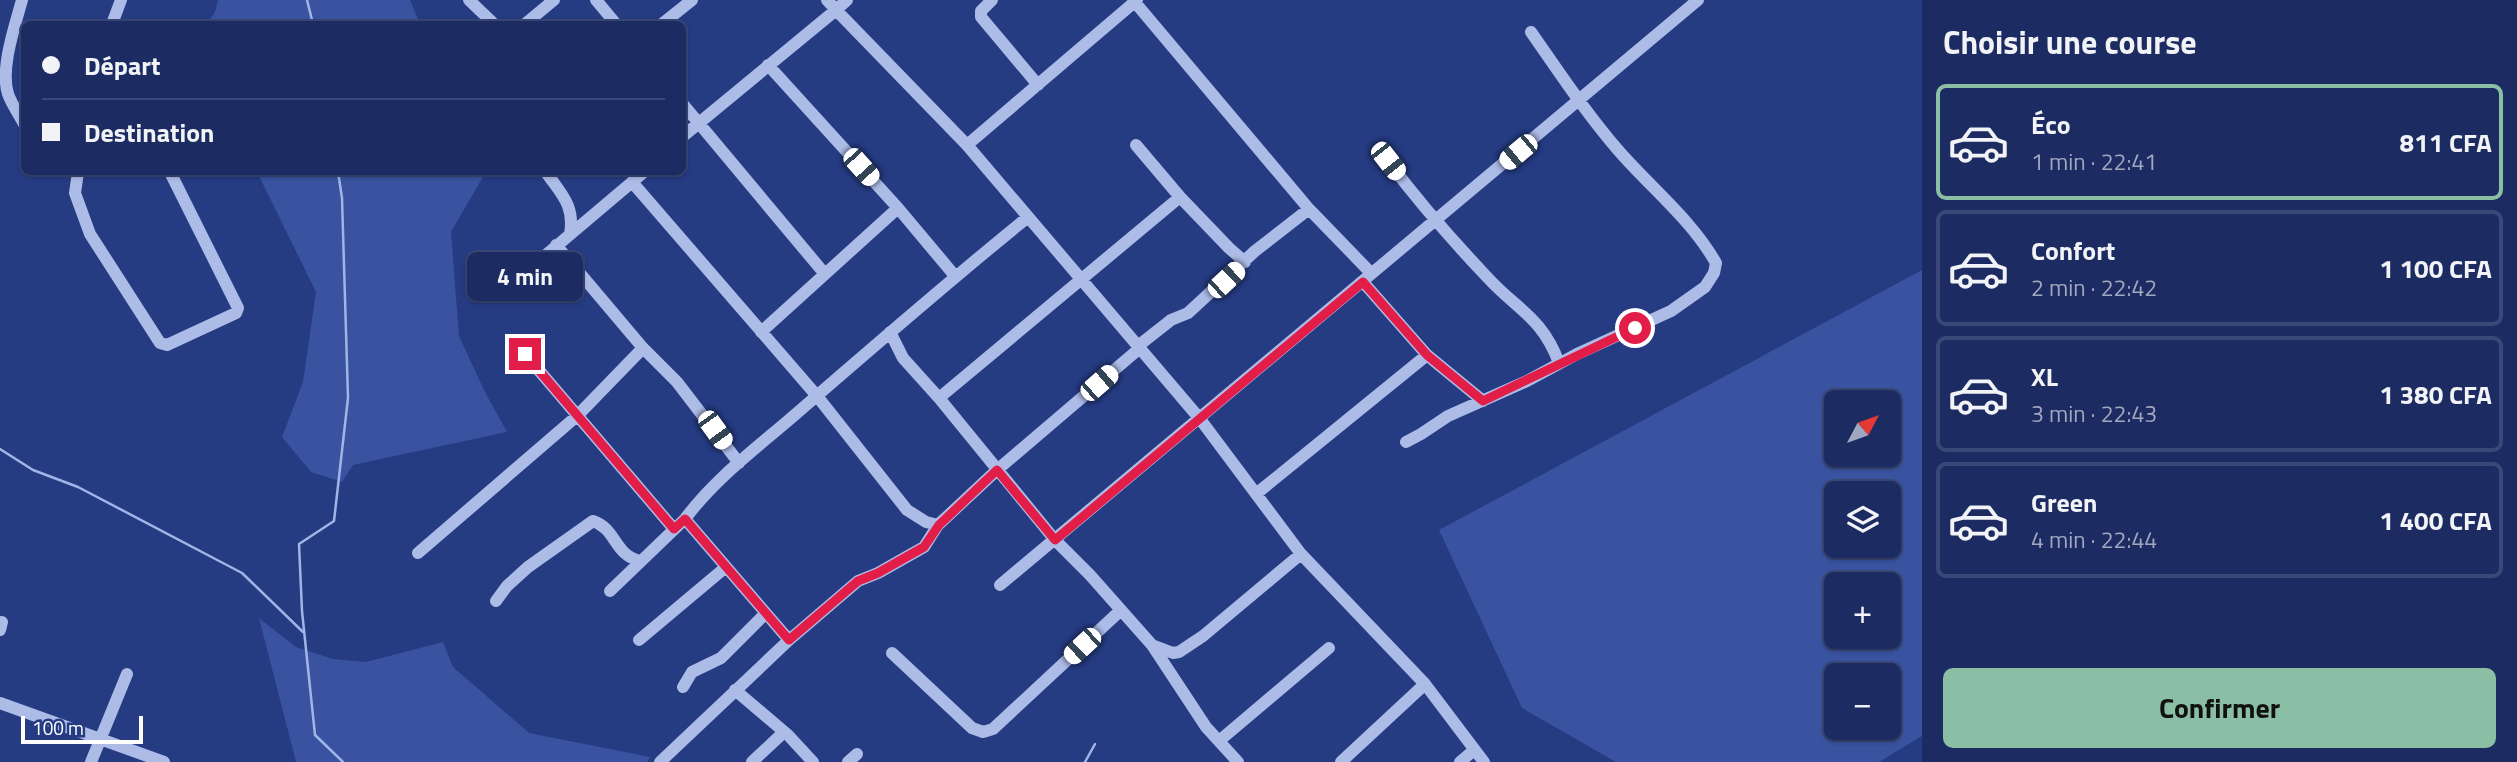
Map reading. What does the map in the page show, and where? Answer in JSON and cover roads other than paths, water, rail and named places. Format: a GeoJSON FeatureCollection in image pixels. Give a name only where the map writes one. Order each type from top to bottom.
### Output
{"type":"FeatureCollection","features":[{"type":"Feature","properties":{"kind":"street"},"geometry":{"type":"LineString","coordinates":[[21,119],[13,106],[6,83],[10,48],[22,0]]}},
{"type":"Feature","properties":{"kind":"street"},"geometry":{"type":"LineString","coordinates":[[112,21],[121,0]]}},
{"type":"Feature","properties":{"kind":"street"},"geometry":{"type":"LineString","coordinates":[[469,0],[491,21]]}},
{"type":"Feature","properties":{"kind":"street"},"geometry":{"type":"LineString","coordinates":[[529,21],[554,0]]}},
{"type":"Feature","properties":{"kind":"street"},"geometry":{"type":"LineString","coordinates":[[596,0],[614,21]]}},
{"type":"Feature","properties":{"kind":"street"},"geometry":{"type":"LineString","coordinates":[[666,21],[692,0]]}},
{"type":"Feature","properties":{"kind":"street"},"geometry":{"type":"LineString","coordinates":[[686,132],[768,65],[832,5],[847,0]]}},
{"type":"Feature","properties":{"kind":"street"},"geometry":{"type":"LineString","coordinates":[[992,0],[981,11],[981,17],[1038,85]]}},
{"type":"Feature","properties":{"kind":"street"},"geometry":{"type":"LineString","coordinates":[[967,145],[1135,0],[1367,277],[1427,355],[1483,401]]}},
{"type":"Feature","properties":{"kind":"street"},"geometry":{"type":"LineString","coordinates":[[1000,585],[1698,0]]}},
{"type":"Feature","properties":{"kind":"street"},"geometry":{"type":"LineString","coordinates":[[832,5],[967,145],[1200,419],[1301,554],[1425,684],[1473,751],[1484,762]]}},
{"type":"Feature","properties":{"kind":"street"},"geometry":{"type":"LineString","coordinates":[[1406,442],[1448,416],[1671,311],[1705,287],[1714,273],[1716,263],[1702,242],[1619,151],[1579,102],[1531,32]]}},
{"type":"Feature","properties":{"kind":"street"},"geometry":{"type":"LineString","coordinates":[[768,65],[898,208],[955,276]]}},
{"type":"Feature","properties":{"kind":"street"},"geometry":{"type":"LineString","coordinates":[[686,108],[824,274]]}},
{"type":"Feature","properties":{"kind":"street"},"geometry":{"type":"LineString","coordinates":[[1136,145],[1181,197],[1245,262]]}},
{"type":"Feature","properties":{"kind":"street"},"geometry":{"type":"LineString","coordinates":[[1388,161],[1486,277],[1521,307],[1546,335],[1559,363]]}},
{"type":"Feature","properties":{"kind":"street"},"geometry":{"type":"LineString","coordinates":[[78,175],[75,192],[90,234],[160,343],[167,345],[236,313],[238,308],[172,175]]}},
{"type":"Feature","properties":{"kind":"street"},"geometry":{"type":"LineString","coordinates":[[548,175],[570,209],[570,234]]}},
{"type":"Feature","properties":{"kind":"street"},"geometry":{"type":"LineString","coordinates":[[508,287],[640,175]]}},
{"type":"Feature","properties":{"kind":"street"},"geometry":{"type":"LineString","coordinates":[[632,182],[817,396],[907,510],[926,522],[939,525]]}},
{"type":"Feature","properties":{"kind":"street"},"geometry":{"type":"LineString","coordinates":[[939,398],[1181,197]]}},
{"type":"Feature","properties":{"kind":"street"},"geometry":{"type":"LineString","coordinates":[[761,332],[898,208]]}},
{"type":"Feature","properties":{"kind":"street"},"geometry":{"type":"LineString","coordinates":[[660,762],[789,640],[858,581],[924,547],[939,525],[997,470],[1171,320],[1188,313],[1309,209]]}},
{"type":"Feature","properties":{"kind":"street"},"geometry":{"type":"LineString","coordinates":[[610,591],[685,519],[703,495],[955,276],[1028,217]]}},
{"type":"Feature","properties":{"kind":"street"},"geometry":{"type":"LineString","coordinates":[[556,245],[643,348],[677,382],[739,463]]}},
{"type":"Feature","properties":{"kind":"street"},"geometry":{"type":"LineString","coordinates":[[890,332],[903,358],[1055,540],[1153,645],[1206,727],[1238,762]]}},
{"type":"Feature","properties":{"kind":"street"},"geometry":{"type":"LineString","coordinates":[[418,553],[578,416],[643,348]]}},
{"type":"Feature","properties":{"kind":"street"},"geometry":{"type":"LineString","coordinates":[[525,354],[674,529]]}},
{"type":"Feature","properties":{"kind":"street"},"geometry":{"type":"LineString","coordinates":[[1256,494],[1427,355]]}},
{"type":"Feature","properties":{"kind":"street"},"geometry":{"type":"LineString","coordinates":[[685,519],[789,640]]}},
{"type":"Feature","properties":{"kind":"street"},"geometry":{"type":"LineString","coordinates":[[496,601],[522,572],[593,521],[601,523],[626,556],[641,561]]}},
{"type":"Feature","properties":{"kind":"street"},"geometry":{"type":"LineString","coordinates":[[1153,645],[1173,653],[1179,652],[1203,636],[1301,554]]}},
{"type":"Feature","properties":{"kind":"street"},"geometry":{"type":"LineString","coordinates":[[639,640],[726,566]]}},
{"type":"Feature","properties":{"kind":"street"},"geometry":{"type":"LineString","coordinates":[[892,653],[972,729],[983,732],[993,729],[1121,610]]}},
{"type":"Feature","properties":{"kind":"street"},"geometry":{"type":"LineString","coordinates":[[683,687],[692,672],[721,658],[765,614]]}},
{"type":"Feature","properties":{"kind":"street"},"geometry":{"type":"LineString","coordinates":[[1219,741],[1329,648]]}},
{"type":"Feature","properties":{"kind":"street"},"geometry":{"type":"LineString","coordinates":[[90,762],[127,674]]}},
{"type":"Feature","properties":{"kind":"street"},"geometry":{"type":"LineString","coordinates":[[1341,762],[1425,684]]}},
{"type":"Feature","properties":{"kind":"street"},"geometry":{"type":"LineString","coordinates":[[735,690],[784,732],[813,762]]}},
{"type":"Feature","properties":{"kind":"street"},"geometry":{"type":"LineString","coordinates":[[0,703],[164,762]]}},
{"type":"Feature","properties":{"kind":"street"},"geometry":{"type":"LineString","coordinates":[[752,762],[784,732]]}},
{"type":"Feature","properties":{"kind":"street"},"geometry":{"type":"LineString","coordinates":[[1460,762],[1473,751]]}},
{"type":"Feature","properties":{"kind":"waterway"},"geometry":{"type":"LineString","coordinates":[[307,0],[312,21]]}},
{"type":"Feature","properties":{"kind":"waterway"},"geometry":{"type":"LineString","coordinates":[[338,175],[342,198],[348,398],[334,521],[299,544],[302,611],[315,735],[343,762]]}},
{"type":"Feature","properties":{"kind":"waterway"},"geometry":{"type":"LineString","coordinates":[[0,449],[33,470],[78,487],[242,573],[303,632]]}},
{"type":"Feature","properties":{"kind":"waterway"},"geometry":{"type":"LineString","coordinates":[[1085,762],[1095,744]]}}]}
